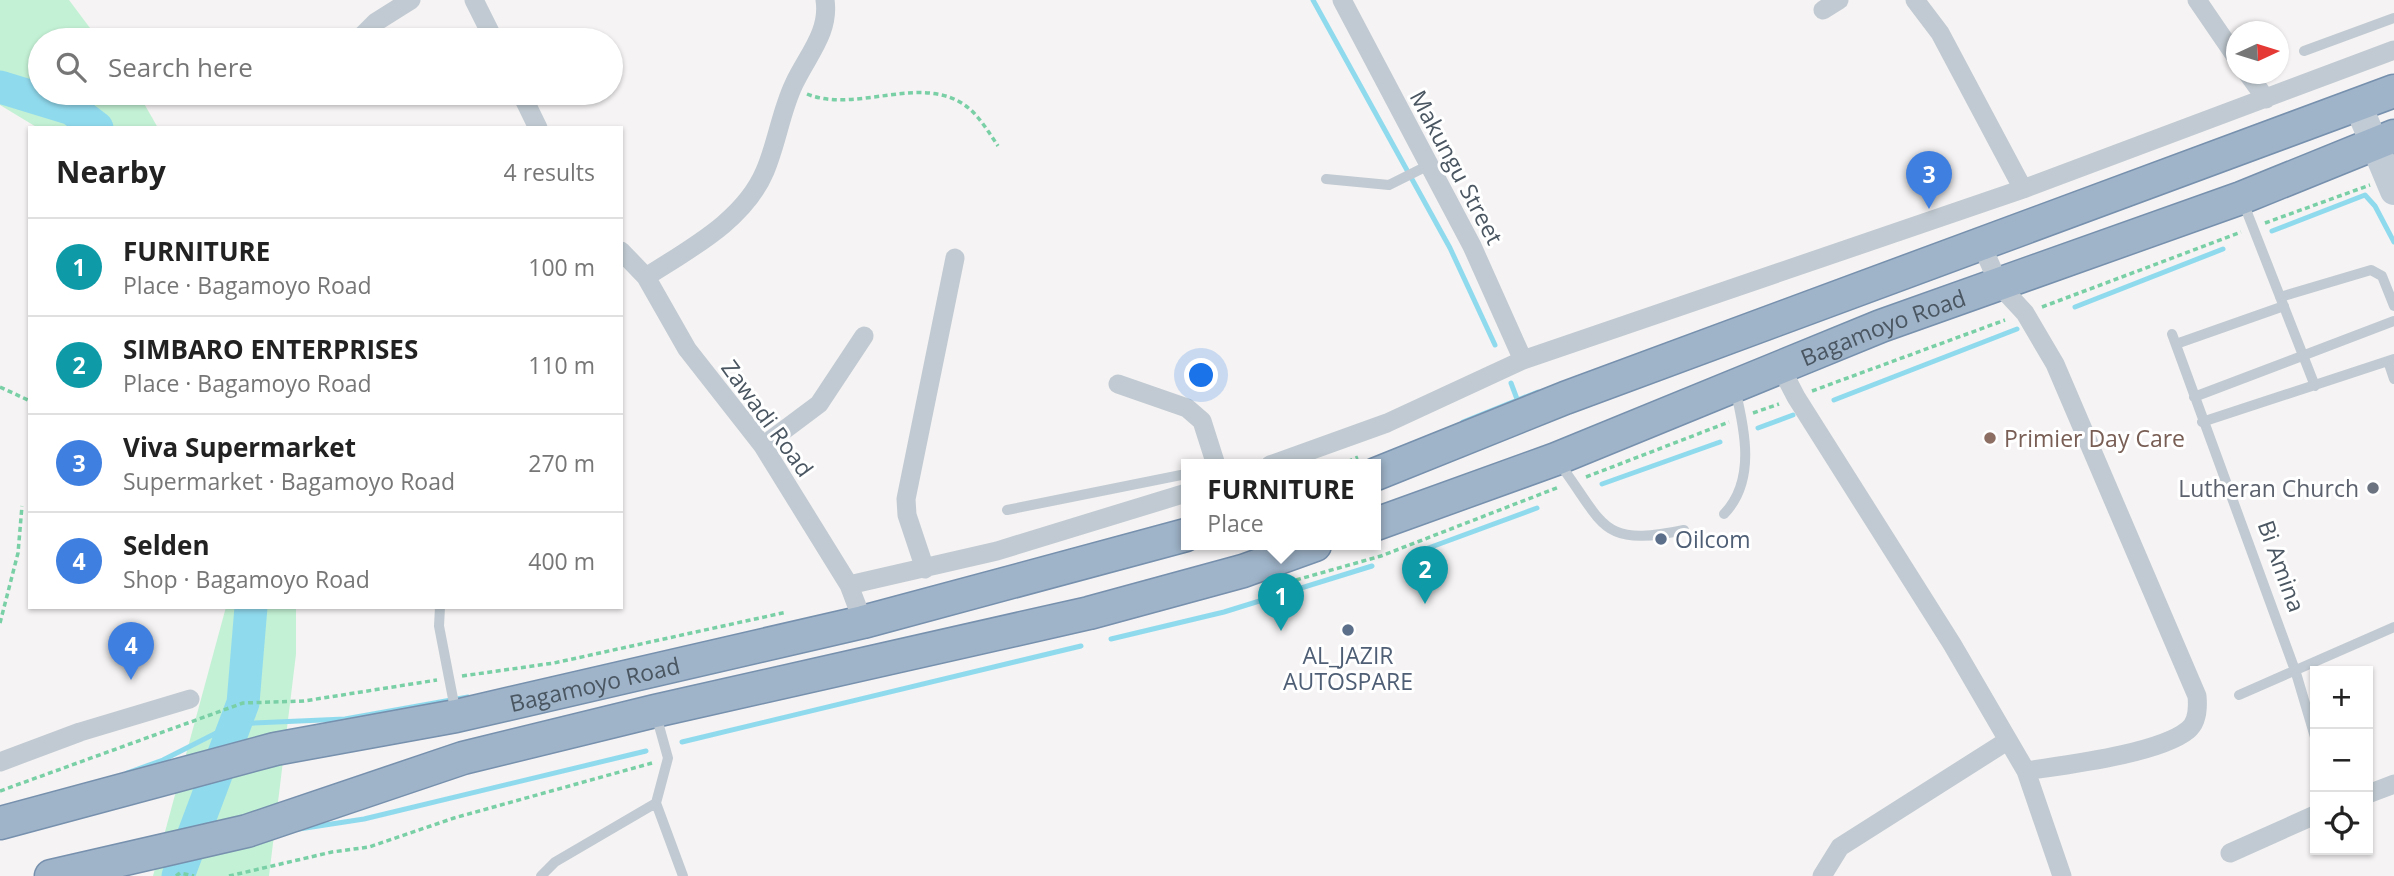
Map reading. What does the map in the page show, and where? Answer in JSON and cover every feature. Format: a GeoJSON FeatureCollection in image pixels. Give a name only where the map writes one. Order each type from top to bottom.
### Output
{"type":"FeatureCollection","features":[{"type":"Feature","properties":{"kind":"highway","name":"Bagamoyo Road"},"geometry":{"type":"LineString","coordinates":[[1381,472],[1565,398],[2394,91]]}},
{"type":"Feature","properties":{"kind":"highway","name":"Bagamoyo Road"},"geometry":{"type":"LineString","coordinates":[[1381,522],[1556,459],[1881,326],[2241,198],[2384,141]]}},
{"type":"Feature","properties":{"kind":"highway","name":"Bagamoyo Road"},"geometry":{"type":"LineString","coordinates":[[0,823],[275,749],[456,716],[863,622],[1181,536]]}},
{"type":"Feature","properties":{"kind":"highway","name":"Bagamoyo Road"},"geometry":{"type":"LineString","coordinates":[[51,876],[247,831],[463,758],[655,711],[1089,613],[1243,571],[1301,550]]}},
{"type":"Feature","properties":{"kind":"main road"},"geometry":{"type":"LineString","coordinates":[[2358,105],[2384,141],[2394,191]]}},
{"type":"Feature","properties":{"kind":"street"},"geometry":{"type":"LineString","coordinates":[[370,28],[411,0]]}},
{"type":"Feature","properties":{"kind":"street"},"geometry":{"type":"LineString","coordinates":[[474,0],[488,28]]}},
{"type":"Feature","properties":{"kind":"street"},"geometry":{"type":"LineString","coordinates":[[646,277],[695,246],[741,208],[764,174],[793,87],[825,24],[825,0]]}},
{"type":"Feature","properties":{"kind":"street","name":"Makungu Street"},"geometry":{"type":"LineString","coordinates":[[1342,0],[1427,166],[1472,246],[1523,360]]}},
{"type":"Feature","properties":{"kind":"street"},"geometry":{"type":"LineString","coordinates":[[1915,0],[1952,55],[2023,189]]}},
{"type":"Feature","properties":{"kind":"street"},"geometry":{"type":"LineString","coordinates":[[2197,0],[2226,42]]}},
{"type":"Feature","properties":{"kind":"street"},"geometry":{"type":"LineString","coordinates":[[1287,459],[1387,423],[1523,360],[2023,189],[2394,50]]}},
{"type":"Feature","properties":{"kind":"street"},"geometry":{"type":"LineString","coordinates":[[2255,84],[2266,99]]}},
{"type":"Feature","properties":{"kind":"street"},"geometry":{"type":"LineString","coordinates":[[527,105],[537,126]]}},
{"type":"Feature","properties":{"kind":"street"},"geometry":{"type":"LineString","coordinates":[[2204,122],[2218,154]]}},
{"type":"Feature","properties":{"kind":"street"},"geometry":{"type":"LineString","coordinates":[[1981,244],[2000,285],[2025,313],[2055,364],[2192,684],[2199,710],[2189,730],[2164,742],[2026,771]]}},
{"type":"Feature","properties":{"kind":"street","name":"Zawadi Road"},"geometry":{"type":"LineString","coordinates":[[623,253],[646,277],[687,349],[763,446],[849,585],[863,622]]}},
{"type":"Feature","properties":{"kind":"street"},"geometry":{"type":"LineString","coordinates":[[925,569],[907,515],[906,499],[955,258]]}},
{"type":"Feature","properties":{"kind":"street"},"geometry":{"type":"LineString","coordinates":[[763,446],[819,404],[864,336]]}},
{"type":"Feature","properties":{"kind":"street"},"geometry":{"type":"LineString","coordinates":[[1780,366],[1796,397],[1952,645],[2026,771],[2062,876]]}},
{"type":"Feature","properties":{"kind":"street"},"geometry":{"type":"LineString","coordinates":[[1118,384],[1187,408],[1202,421],[1214,459]]}},
{"type":"Feature","properties":{"kind":"street"},"geometry":{"type":"LineString","coordinates":[[849,585],[997,551],[1181,495]]}},
{"type":"Feature","properties":{"kind":"street"},"geometry":{"type":"LineString","coordinates":[[0,762],[80,732],[190,699]]}},
{"type":"Feature","properties":{"kind":"street"},"geometry":{"type":"LineString","coordinates":[[1822,876],[1840,846],[2007,741]]}},
{"type":"Feature","properties":{"kind":"street"},"geometry":{"type":"LineString","coordinates":[[2373,792],[2394,785]]}},
{"type":"Feature","properties":{"kind":"street"},"geometry":{"type":"LineString","coordinates":[[2230,853],[2310,817]]}},
{"type":"Feature","properties":{"kind":"lane"},"geometry":{"type":"LineString","coordinates":[[2304,51],[2394,18]]}},
{"type":"Feature","properties":{"kind":"lane"},"geometry":{"type":"LineString","coordinates":[[1326,179],[1389,185],[1398,183],[1427,166]]}},
{"type":"Feature","properties":{"kind":"lane"},"geometry":{"type":"LineString","coordinates":[[2241,198],[2315,386]]}},
{"type":"Feature","properties":{"kind":"lane"},"geometry":{"type":"LineString","coordinates":[[2282,301],[2371,270],[2382,276],[2394,306]]}},
{"type":"Feature","properties":{"kind":"lane","name":"Bi Amina"},"geometry":{"type":"LineString","coordinates":[[2282,301],[2174,339],[2202,422],[2296,673],[2313,729]]}},
{"type":"Feature","properties":{"kind":"lane"},"geometry":{"type":"LineString","coordinates":[[2194,397],[2394,321]]}},
{"type":"Feature","properties":{"kind":"lane"},"geometry":{"type":"LineString","coordinates":[[2202,422],[2391,360],[2394,379]]}},
{"type":"Feature","properties":{"kind":"lane"},"geometry":{"type":"LineString","coordinates":[[1724,514],[1733,504],[1743,481],[1745,457],[1742,417],[1734,386]]}},
{"type":"Feature","properties":{"kind":"lane"},"geometry":{"type":"LineString","coordinates":[[1556,459],[1601,522],[1619,535],[1639,538],[1684,530]]}},
{"type":"Feature","properties":{"kind":"lane"},"geometry":{"type":"LineString","coordinates":[[1007,509],[1181,475]]}},
{"type":"Feature","properties":{"kind":"lane"},"geometry":{"type":"LineString","coordinates":[[440,609],[439,626],[456,716]]}},
{"type":"Feature","properties":{"kind":"lane"},"geometry":{"type":"LineString","coordinates":[[2239,695],[2296,673],[2394,627]]}},
{"type":"Feature","properties":{"kind":"lane"},"geometry":{"type":"LineString","coordinates":[[655,711],[668,758],[656,803],[683,876]]}},
{"type":"Feature","properties":{"kind":"lane"},"geometry":{"type":"LineString","coordinates":[[541,876],[555,862],[656,803]]}},
{"type":"Feature","properties":{"kind":"path"},"geometry":{"type":"LineString","coordinates":[[793,87],[820,98],[855,102],[916,92],[934,94],[969,108],[998,146]]}},
{"type":"Feature","properties":{"kind":"path"},"geometry":{"type":"LineString","coordinates":[[0,387],[28,400]]}},
{"type":"Feature","properties":{"kind":"path"},"geometry":{"type":"LineString","coordinates":[[0,623],[18,553],[22,506]]}},
{"type":"Feature","properties":{"kind":"path"},"geometry":{"type":"LineString","coordinates":[[0,792],[243,702],[304,701],[554,663],[798,610]]}},
{"type":"Feature","properties":{"kind":"path"},"geometry":{"type":"LineString","coordinates":[[229,876],[332,852],[369,847],[454,818],[668,758]]}},
{"type":"Feature","properties":{"kind":"path"},"geometry":{"type":"LineString","coordinates":[[180,873],[194,876]]}},
{"type":"Feature","properties":{"kind":"green space"},"geometry":{"type":"Polygon","coordinates":[[[0,0],[69,0],[90,28],[28,28],[28,105],[145,105],[157,126],[35,126],[0,105],[0,0]]]}},
{"type":"Feature","properties":{"kind":"green space"},"geometry":{"type":"Polygon","coordinates":[[[225,609],[296,609],[296,654],[269,876],[153,876],[225,609]]]}},
{"type":"Feature","properties":{"kind":"waterway"},"geometry":{"type":"LineString","coordinates":[[1313,0],[1450,248],[1495,345]]}},
{"type":"Feature","properties":{"kind":"waterway"},"geometry":{"type":"LineString","coordinates":[[0,87],[28,96]]}},
{"type":"Feature","properties":{"kind":"waterway"},"geometry":{"type":"LineString","coordinates":[[59,105],[72,109],[94,126]]}},
{"type":"Feature","properties":{"kind":"waterway"},"geometry":{"type":"LineString","coordinates":[[2272,231],[2365,195],[2375,206],[2394,242]]}},
{"type":"Feature","properties":{"kind":"waterway"},"geometry":{"type":"LineString","coordinates":[[2075,307],[2223,249]]}},
{"type":"Feature","properties":{"kind":"waterway"},"geometry":{"type":"LineString","coordinates":[[1834,400],[2017,329]]}},
{"type":"Feature","properties":{"kind":"waterway"},"geometry":{"type":"LineString","coordinates":[[1511,383],[1517,399]]}},
{"type":"Feature","properties":{"kind":"waterway"},"geometry":{"type":"LineString","coordinates":[[1463,422],[1538,392]]}},
{"type":"Feature","properties":{"kind":"waterway"},"geometry":{"type":"LineString","coordinates":[[1758,428],[1793,415]]}},
{"type":"Feature","properties":{"kind":"waterway"},"geometry":{"type":"LineString","coordinates":[[1602,484],[1720,442]]}},
{"type":"Feature","properties":{"kind":"waterway"},"geometry":{"type":"LineString","coordinates":[[1423,550],[1537,508]]}},
{"type":"Feature","properties":{"kind":"waterway"},"geometry":{"type":"LineString","coordinates":[[1111,639],[1224,612],[1372,566]]}},
{"type":"Feature","properties":{"kind":"waterway"},"geometry":{"type":"LineString","coordinates":[[178,876],[243,703],[251,609]]}},
{"type":"Feature","properties":{"kind":"waterway"},"geometry":{"type":"LineString","coordinates":[[682,742],[1081,646]]}},
{"type":"Feature","properties":{"kind":"waterway"},"geometry":{"type":"LineString","coordinates":[[127,773],[163,760],[234,724],[345,719],[468,697]]}},
{"type":"Feature","properties":{"kind":"waterway"},"geometry":{"type":"LineString","coordinates":[[299,829],[364,819],[646,751]]}},
{"type":"Feature","properties":{"kind":"place","name":"Viva Supermarket"},"geometry":{"type":"Point","coordinates":[1929,209]}},
{"type":"Feature","properties":{"kind":"place","name":"Primier Day Care"},"geometry":{"type":"Point","coordinates":[1990,438]}},
{"type":"Feature","properties":{"kind":"place","name":"Lutheran Church"},"geometry":{"type":"Point","coordinates":[2373,488]}},
{"type":"Feature","properties":{"kind":"place","name":"Oilcom"},"geometry":{"type":"Point","coordinates":[1661,539]}},
{"type":"Feature","properties":{"kind":"place","name":"SIMBARO ENTERPRISES"},"geometry":{"type":"Point","coordinates":[1425,604]}},
{"type":"Feature","properties":{"kind":"place","name":"AL_JAZIR AUTOSPARE"},"geometry":{"type":"Point","coordinates":[1348,630]}},
{"type":"Feature","properties":{"kind":"place","name":"FURNITURE"},"geometry":{"type":"Point","coordinates":[1281,631]}},
{"type":"Feature","properties":{"kind":"place","name":"Selden"},"geometry":{"type":"Point","coordinates":[131,680]}}]}
